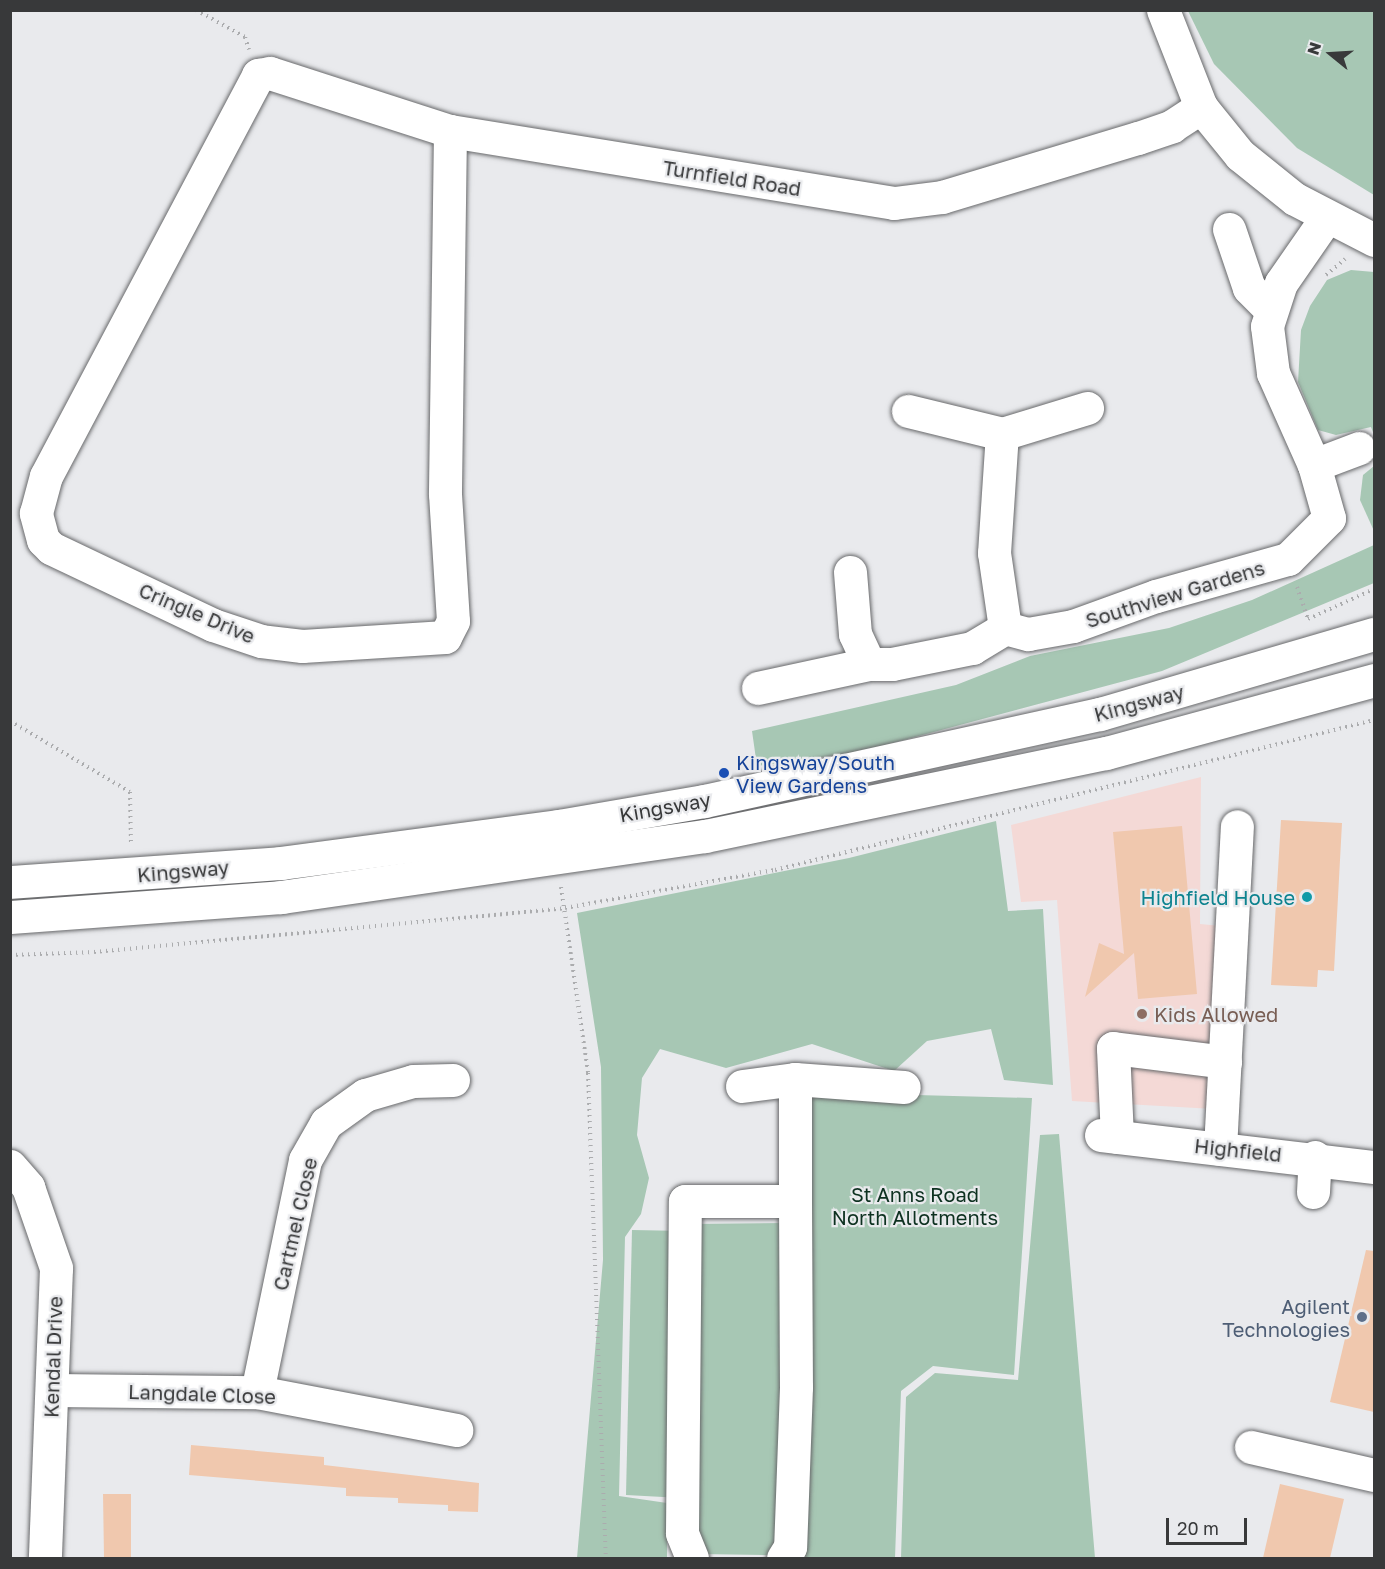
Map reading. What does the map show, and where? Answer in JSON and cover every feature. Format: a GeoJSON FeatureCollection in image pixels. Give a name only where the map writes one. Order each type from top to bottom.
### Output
{"type":"FeatureCollection","features":[{"type":"Feature","properties":{"kind":"main road"},"geometry":{"type":"LineString","coordinates":[[1163,10],[1201,108],[1254,167],[1326,218],[1374,240]]}},
{"type":"Feature","properties":{"kind":"main road","name":"Turnfield Road"},"geometry":{"type":"LineString","coordinates":[[258,75],[270,73],[450,131],[876,202],[917,204],[1164,129],[1201,108]]}},
{"type":"Feature","properties":{"kind":"main road","name":"Cringle Drive"},"geometry":{"type":"LineString","coordinates":[[258,75],[46,476],[36,503],[39,531],[51,548],[240,635],[302,646],[421,640],[446,637],[453,621],[446,494],[450,131]]}},
{"type":"Feature","properties":{"kind":"main road"},"geometry":{"type":"LineString","coordinates":[[1326,218],[1281,283],[1270,309],[1267,345],[1273,373],[1314,465],[1359,448]]}},
{"type":"Feature","properties":{"kind":"main road"},"geometry":{"type":"LineString","coordinates":[[1229,229],[1249,288],[1270,309]]}},
{"type":"Feature","properties":{"kind":"main road"},"geometry":{"type":"LineString","coordinates":[[908,411],[1002,434],[1087,408]]}},
{"type":"Feature","properties":{"kind":"main road"},"geometry":{"type":"LineString","coordinates":[[758,688],[869,664],[892,664],[972,648],[1005,628],[993,553],[1002,434]]}},
{"type":"Feature","properties":{"kind":"main road","name":"Southview Gardens"},"geometry":{"type":"LineString","coordinates":[[1005,628],[1028,634],[1073,626],[1156,596],[1288,559],[1329,518],[1314,465]]}},
{"type":"Feature","properties":{"kind":"main road"},"geometry":{"type":"LineString","coordinates":[[850,573],[855,634],[869,664]]}},
{"type":"Feature","properties":{"kind":"main road","name":"Kingsway"},"geometry":{"type":"LineString","coordinates":[[10,882],[129,876],[432,843],[704,801],[1100,714],[1368,635]]}},
{"type":"Feature","properties":{"kind":"main road","name":"Kingsway"},"geometry":{"type":"LineString","coordinates":[[10,917],[281,897],[705,836],[1106,753],[1370,682]]}},
{"type":"Feature","properties":{"kind":"main road"},"geometry":{"type":"LineString","coordinates":[[1220,1149],[1237,826]]}},
{"type":"Feature","properties":{"kind":"main road","name":"Highfield"},"geometry":{"type":"LineString","coordinates":[[1225,1062],[1113,1048],[1109,1136],[1315,1157],[1374,1167]]}},
{"type":"Feature","properties":{"kind":"main road"},"geometry":{"type":"LineString","coordinates":[[783,1558],[790,1547],[795,1399],[795,1079]]}},
{"type":"Feature","properties":{"kind":"main road"},"geometry":{"type":"LineString","coordinates":[[742,1086],[795,1079],[904,1087]]}},
{"type":"Feature","properties":{"kind":"main road","name":"Cartmel Close"},"geometry":{"type":"LineString","coordinates":[[257,1392],[305,1160],[326,1123],[364,1095],[413,1081],[453,1080]]}},
{"type":"Feature","properties":{"kind":"main road"},"geometry":{"type":"LineString","coordinates":[[1312,1192],[1315,1157]]}},
{"type":"Feature","properties":{"kind":"main road","name":"Kendal Drive"},"geometry":{"type":"LineString","coordinates":[[10,1166],[28,1187],[56,1268],[45,1558]]}},
{"type":"Feature","properties":{"kind":"main road"},"geometry":{"type":"LineString","coordinates":[[692,1558],[682,1533],[685,1201],[795,1201]]}},
{"type":"Feature","properties":{"kind":"main road","name":"Langdale Close"},"geometry":{"type":"LineString","coordinates":[[52,1390],[257,1392],[456,1430]]}},
{"type":"Feature","properties":{"kind":"main road"},"geometry":{"type":"LineString","coordinates":[[1251,1447],[1374,1475]]}},
{"type":"Feature","properties":{"kind":"path"},"geometry":{"type":"LineString","coordinates":[[196,10],[245,37],[258,75]]}},
{"type":"Feature","properties":{"kind":"path"},"geometry":{"type":"LineString","coordinates":[[1288,559],[1308,619],[1374,589]]}},
{"type":"Feature","properties":{"kind":"path"},"geometry":{"type":"LineString","coordinates":[[10,955],[94,952],[565,908],[775,870],[1374,720]]}},
{"type":"Feature","properties":{"kind":"path"},"geometry":{"type":"LineString","coordinates":[[10,721],[130,792],[129,876]]}},
{"type":"Feature","properties":{"kind":"path"},"geometry":{"type":"LineString","coordinates":[[565,908],[588,1073],[606,1558]]}},
{"type":"Feature","properties":{"kind":"shaded area","name":"Kids Allowed"},"geometry":{"type":"Polygon","coordinates":[[[1201,777],[1200,924],[1221,926],[1214,1109],[1072,1101],[1057,900],[1021,902],[1011,825],[1201,777]]]}},
{"type":"Feature","properties":{"kind":"green space"},"geometry":{"type":"Polygon","coordinates":[[[1188,11],[1374,11],[1374,195],[1297,148],[1214,64],[1188,11]]]}},
{"type":"Feature","properties":{"kind":"green space"},"geometry":{"type":"Polygon","coordinates":[[[1351,270],[1374,272],[1374,435],[1371,427],[1336,435],[1318,430],[1298,382],[1301,330],[1310,306],[1327,280],[1351,270]]]}},
{"type":"Feature","properties":{"kind":"green space"},"geometry":{"type":"Polygon","coordinates":[[[1374,466],[1374,531],[1360,500],[1363,475],[1374,466]]]}},
{"type":"Feature","properties":{"kind":"green space"},"geometry":{"type":"Polygon","coordinates":[[[1374,545],[1374,583],[1162,671],[859,752],[757,766],[752,731],[956,685],[1030,656],[1169,628],[1252,600],[1374,545]]]}},
{"type":"Feature","properties":{"kind":"green space"},"geometry":{"type":"Polygon","coordinates":[[[996,821],[1008,911],[1043,909],[1053,1085],[1004,1080],[991,1029],[927,1041],[894,1071],[812,1044],[726,1068],[660,1049],[642,1078],[637,1135],[649,1178],[641,1214],[625,1237],[619,1496],[667,1503],[667,1558],[577,1558],[603,1260],[601,1067],[577,913],[849,858],[996,821]]]}},
{"type":"Feature","properties":{"kind":"green space","name":"St Anns Road North Allotments"},"geometry":{"type":"Polygon","coordinates":[[[806,1092],[1032,1098],[1014,1375],[933,1366],[901,1391],[895,1558],[800,1558],[806,1092]]]}},
{"type":"Feature","properties":{"kind":"green space"},"geometry":{"type":"Polygon","coordinates":[[[1059,1134],[1095,1558],[901,1558],[906,1397],[935,1373],[1018,1380],[1040,1135],[1059,1134]]]}},
{"type":"Feature","properties":{"kind":"green space","name":"St Anns Road North Allotments"},"geometry":{"type":"Polygon","coordinates":[[[785,1223],[785,1533],[769,1555],[699,1554],[690,1224],[785,1223]]]}},
{"type":"Feature","properties":{"kind":"green space"},"geometry":{"type":"Polygon","coordinates":[[[632,1230],[685,1231],[682,1498],[626,1495],[632,1230]]]}},
{"type":"Feature","properties":{"kind":"building","name":"Highfield House"},"geometry":{"type":"Polygon","coordinates":[[[1281,820],[1342,823],[1334,971],[1318,970],[1317,987],[1271,985],[1281,820]]]}},
{"type":"Feature","properties":{"kind":"building"},"geometry":{"type":"Polygon","coordinates":[[[1182,826],[1197,994],[1138,999],[1134,953],[1085,997],[1099,943],[1124,954],[1113,832],[1182,826]]]}},
{"type":"Feature","properties":{"kind":"building","name":"Agilent Technologies"},"geometry":{"type":"Polygon","coordinates":[[[1366,1250],[1374,1251],[1374,1412],[1330,1402],[1366,1250]]]}},
{"type":"Feature","properties":{"kind":"building"},"geometry":{"type":"Polygon","coordinates":[[[191,1445],[324,1457],[324,1465],[479,1483],[478,1512],[448,1511],[448,1505],[398,1503],[398,1498],[346,1496],[346,1488],[189,1475],[191,1445]]]}},
{"type":"Feature","properties":{"kind":"building"},"geometry":{"type":"Polygon","coordinates":[[[1280,1484],[1344,1499],[1330,1558],[1263,1558],[1280,1484]]]}},
{"type":"Feature","properties":{"kind":"building"},"geometry":{"type":"Polygon","coordinates":[[[103,1494],[131,1494],[131,1558],[104,1558],[103,1494]]]}},
{"type":"Feature","properties":{"kind":"place","name":"Kingsway/South View Gardens"},"geometry":{"type":"Point","coordinates":[724,773]}},
{"type":"Feature","properties":{"kind":"place","name":"Highfield House"},"geometry":{"type":"Point","coordinates":[1307,897]}},
{"type":"Feature","properties":{"kind":"place","name":"Kids Allowed"},"geometry":{"type":"Point","coordinates":[1142,1014]}},
{"type":"Feature","properties":{"kind":"place","name":"Agilent Technologies"},"geometry":{"type":"Point","coordinates":[1362,1317]}}]}
